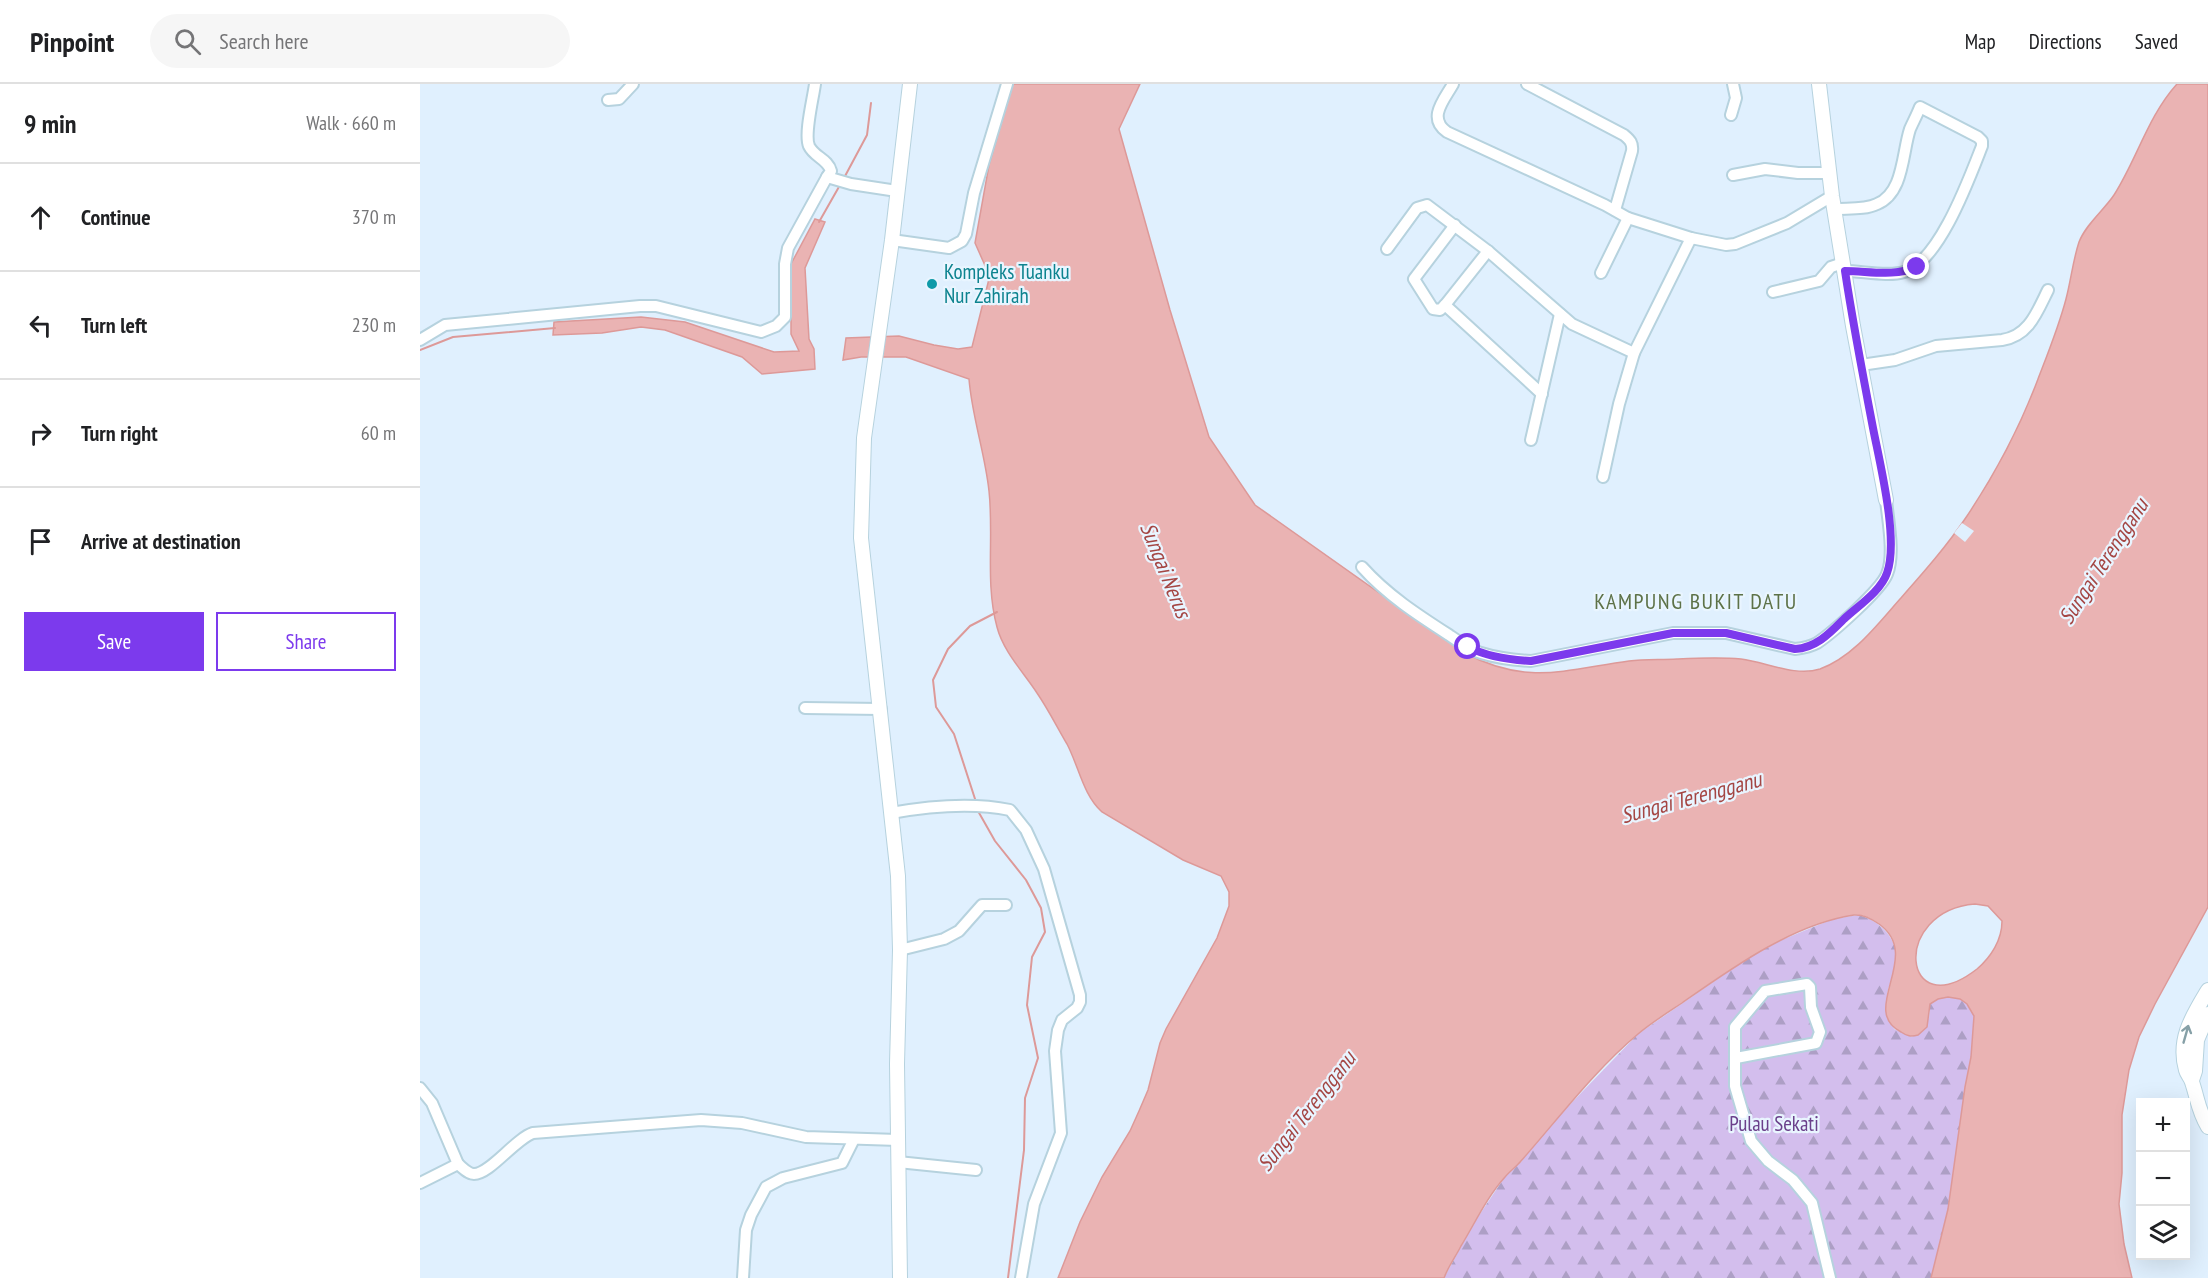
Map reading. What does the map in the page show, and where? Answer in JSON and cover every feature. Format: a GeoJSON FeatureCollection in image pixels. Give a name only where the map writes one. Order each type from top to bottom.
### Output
{"type":"FeatureCollection","features":[{"type":"Feature","properties":{"kind":"street"},"geometry":{"type":"LineString","coordinates":[[608,100],[619,99],[633,84]]}},
{"type":"Feature","properties":{"kind":"street"},"geometry":{"type":"LineString","coordinates":[[420,340],[445,325],[640,306],[656,306],[748,330],[761,332],[770,330],[785,316],[785,264],[788,248],[831,178],[830,167],[813,151],[808,141],[815,84]]}},
{"type":"Feature","properties":{"kind":"street"},"geometry":{"type":"LineString","coordinates":[[900,1278],[897,1064],[900,951],[898,876],[861,538],[864,438],[892,240],[910,84]]}},
{"type":"Feature","properties":{"kind":"street"},"geometry":{"type":"LineString","coordinates":[[892,240],[950,248],[962,241],[966,234],[974,193],[1007,84]]}},
{"type":"Feature","properties":{"kind":"street"},"geometry":{"type":"LineString","coordinates":[[1453,84],[1438,111],[1437,121],[1440,127],[1628,218],[1718,245],[1735,244],[1833,203],[1868,207],[1877,205],[1887,197],[1898,179],[1910,130],[1920,107],[1982,141],[1982,146],[1954,212],[1935,245],[1917,267],[1902,273],[1831,267],[1819,282],[1773,292]]}},
{"type":"Feature","properties":{"kind":"street"},"geometry":{"type":"LineString","coordinates":[[1527,84],[1624,135],[1631,141],[1632,151],[1615,210]]}},
{"type":"Feature","properties":{"kind":"street"},"geometry":{"type":"LineString","coordinates":[[1731,116],[1736,98],[1733,84]]}},
{"type":"Feature","properties":{"kind":"street"},"geometry":{"type":"LineString","coordinates":[[1362,567],[1408,608],[1468,647],[1480,653],[1513,660],[1531,661],[1673,633],[1726,633],[1795,649],[1804,648],[1816,644],[1830,633],[1879,587],[1887,574],[1890,560],[1886,500],[1833,203],[1819,84]]}},
{"type":"Feature","properties":{"kind":"street"},"geometry":{"type":"LineString","coordinates":[[1733,175],[1765,169],[1797,173],[1830,173]]}},
{"type":"Feature","properties":{"kind":"street"},"geometry":{"type":"LineString","coordinates":[[831,178],[897,191]]}},
{"type":"Feature","properties":{"kind":"street"},"geometry":{"type":"LineString","coordinates":[[1387,249],[1417,208],[1427,205],[1488,250],[1560,314],[1586,332],[1634,353]]}},
{"type":"Feature","properties":{"kind":"street"},"geometry":{"type":"LineString","coordinates":[[1601,273],[1628,218]]}},
{"type":"Feature","properties":{"kind":"street"},"geometry":{"type":"LineString","coordinates":[[1455,225],[1414,279],[1433,309],[1440,310],[1445,305],[1488,250]]}},
{"type":"Feature","properties":{"kind":"street"},"geometry":{"type":"LineString","coordinates":[[1604,477],[1619,404],[1634,353],[1691,238]]}},
{"type":"Feature","properties":{"kind":"street"},"geometry":{"type":"LineString","coordinates":[[1861,365],[1896,360],[1936,346],[2002,340],[2023,333],[2032,322],[2048,290]]}},
{"type":"Feature","properties":{"kind":"street"},"geometry":{"type":"LineString","coordinates":[[1445,305],[1542,394]]}},
{"type":"Feature","properties":{"kind":"street"},"geometry":{"type":"LineString","coordinates":[[1531,440],[1560,314]]}},
{"type":"Feature","properties":{"kind":"street"},"geometry":{"type":"LineString","coordinates":[[805,708],[881,709]]}},
{"type":"Feature","properties":{"kind":"street"},"geometry":{"type":"LineString","coordinates":[[891,813],[916,808],[969,806],[1010,810],[1028,832],[1044,869],[1080,995],[1077,1008],[1062,1020],[1058,1030],[1055,1060],[1061,1133],[1034,1204],[1021,1278]]}},
{"type":"Feature","properties":{"kind":"street"},"geometry":{"type":"LineString","coordinates":[[900,951],[944,939],[958,931],[982,905],[1006,905]]}},
{"type":"Feature","properties":{"kind":"street"},"geometry":{"type":"LineString","coordinates":[[1736,1058],[1816,1043],[1820,1032],[1811,1006],[1808,984],[1765,991],[1735,1027],[1735,1086],[1751,1141],[1767,1161],[1793,1180],[1812,1203],[1830,1278]]}},
{"type":"Feature","properties":{"kind":"street"},"geometry":{"type":"LineString","coordinates":[[2208,990],[2184,1035],[2183,1050],[2186,1072],[2192,1080],[2196,1101],[2208,1127]]}},
{"type":"Feature","properties":{"kind":"street"},"geometry":{"type":"LineString","coordinates":[[2192,1080],[2195,1071],[2197,1040],[2208,1014]]}},
{"type":"Feature","properties":{"kind":"street"},"geometry":{"type":"LineString","coordinates":[[420,1088],[434,1107],[458,1164],[470,1173],[478,1174],[521,1139],[533,1133],[701,1120],[742,1123],[807,1137],[898,1140]]}},
{"type":"Feature","properties":{"kind":"street"},"geometry":{"type":"LineString","coordinates":[[743,1278],[746,1230],[766,1187],[783,1178],[842,1163],[854,1139]]}},
{"type":"Feature","properties":{"kind":"street"},"geometry":{"type":"LineString","coordinates":[[898,1162],[976,1170]]}},
{"type":"Feature","properties":{"kind":"street"},"geometry":{"type":"LineString","coordinates":[[420,1183],[458,1164]]}},
{"type":"Feature","properties":{"kind":"green space","name":"Pulau Sekati"},"geometry":{"type":"Polygon","coordinates":[[[1858,915],[1883,928],[1893,942],[1896,951],[1895,970],[1887,997],[1894,1029],[1912,1037],[1929,1018],[1930,1004],[1948,997],[1960,999],[1967,1004],[1974,1016],[1971,1057],[1948,1209],[1931,1278],[1444,1278],[1474,1223],[1504,1178],[1521,1162],[1555,1120],[1638,1034],[1751,956],[1777,942],[1833,919],[1858,915]]]}},
{"type":"Feature","properties":{"kind":"water"},"geometry":{"type":"Polygon","coordinates":[[[1013,84],[1140,84],[1119,129],[1170,310],[1209,437],[1255,505],[1463,652],[1486,663],[1526,672],[1565,671],[1635,660],[1709,658],[1741,659],[1791,670],[1810,671],[1832,664],[1864,639],[1935,559],[1967,516],[2006,450],[2031,397],[2060,319],[2082,235],[2114,195],[2150,124],[2177,84],[2208,84],[2208,907],[2139,1037],[2129,1070],[2122,1115],[2122,1173],[2119,1204],[2124,1244],[2132,1278],[1931,1278],[1948,1209],[1971,1057],[1974,1016],[1967,1004],[1960,999],[1948,997],[1938,999],[1930,1004],[1927,1027],[1918,1035],[1911,1036],[1901,1032],[1890,1022],[1886,1010],[1894,966],[1895,951],[1891,937],[1879,924],[1868,917],[1854,915],[1808,928],[1764,949],[1654,1022],[1622,1048],[1492,1193],[1444,1278],[1058,1278],[1080,1222],[1139,1111],[1148,1090],[1166,1029],[1217,938],[1229,906],[1229,892],[1221,876],[1183,860],[1102,812],[1090,797],[1067,744],[1041,699],[1004,645],[993,610],[989,491],[969,379],[906,357],[861,357],[843,360],[846,338],[899,336],[958,349],[972,347],[989,279],[975,243],[989,165],[1013,84]],[[1975,904],[1948,911],[1929,925],[1919,943],[1916,961],[1921,976],[1933,984],[1952,983],[1982,964],[1995,948],[2002,928],[2002,921],[1988,906],[1975,904]]]}},
{"type":"Feature","properties":{"kind":"water"},"geometry":{"type":"Polygon","coordinates":[[[815,219],[825,222],[805,268],[809,339],[814,349],[815,369],[762,374],[742,357],[665,330],[641,327],[602,333],[553,335],[554,322],[641,317],[685,322],[774,352],[799,351],[791,334],[791,264],[815,219]]]}},
{"type":"Feature","properties":{"kind":"pier"},"geometry":{"type":"Polygon","coordinates":[[[1962,523],[1974,531],[1965,542],[1954,533],[1962,523]]]}},
{"type":"Feature","properties":{"kind":"waterway"},"geometry":{"type":"LineString","coordinates":[[844,178],[867,135],[871,103]]}},
{"type":"Feature","properties":{"kind":"waterway"},"geometry":{"type":"LineString","coordinates":[[819,222],[840,185]]}},
{"type":"Feature","properties":{"kind":"waterway"},"geometry":{"type":"LineString","coordinates":[[420,350],[453,337],[555,328]]}},
{"type":"Feature","properties":{"kind":"waterway"},"geometry":{"type":"LineString","coordinates":[[976,802],[954,734],[936,707],[933,680],[948,649],[970,626],[997,612]]}},
{"type":"Feature","properties":{"kind":"waterway"},"geometry":{"type":"LineString","coordinates":[[978,811],[995,841],[1026,880],[1041,908],[1045,932],[1032,957],[1027,1005],[1038,1058],[1025,1098],[1024,1150],[1008,1278]]}},
{"type":"Feature","properties":{"kind":"place","name":"Kompleks Tuanku Nur Zahirah"},"geometry":{"type":"Point","coordinates":[932,284]}},
{"type":"Feature","properties":{"kind":"district","name":"KAMPUNG BUKIT DATU"},"geometry":{"type":"Point","coordinates":[1696,601]}},
{"type":"Feature","properties":{"kind":"route"},"geometry":{"type":"LineString","coordinates":[[1468,647],[1480,653],[1513,660],[1531,661],[1665,633],[1726,633],[1795,649],[1816,644],[1830,633],[1879,587],[1887,574],[1890,560],[1886,500],[1853,326],[1845,271],[1893,274],[1917,267]]}},
{"type":"Feature","properties":{"kind":"water label","name":"Sungai Terengganu"},"geometry":{"type":"Point","coordinates":[2103,561]}},
{"type":"Feature","properties":{"kind":"water label","name":"Sungai Nerus"},"geometry":{"type":"Point","coordinates":[1166,570]}},
{"type":"Feature","properties":{"kind":"water label","name":"Sungai Terengganu"},"geometry":{"type":"Point","coordinates":[1691,797]}},
{"type":"Feature","properties":{"kind":"water label","name":"Sungai Terengganu"},"geometry":{"type":"Point","coordinates":[1306,1111]}}]}
